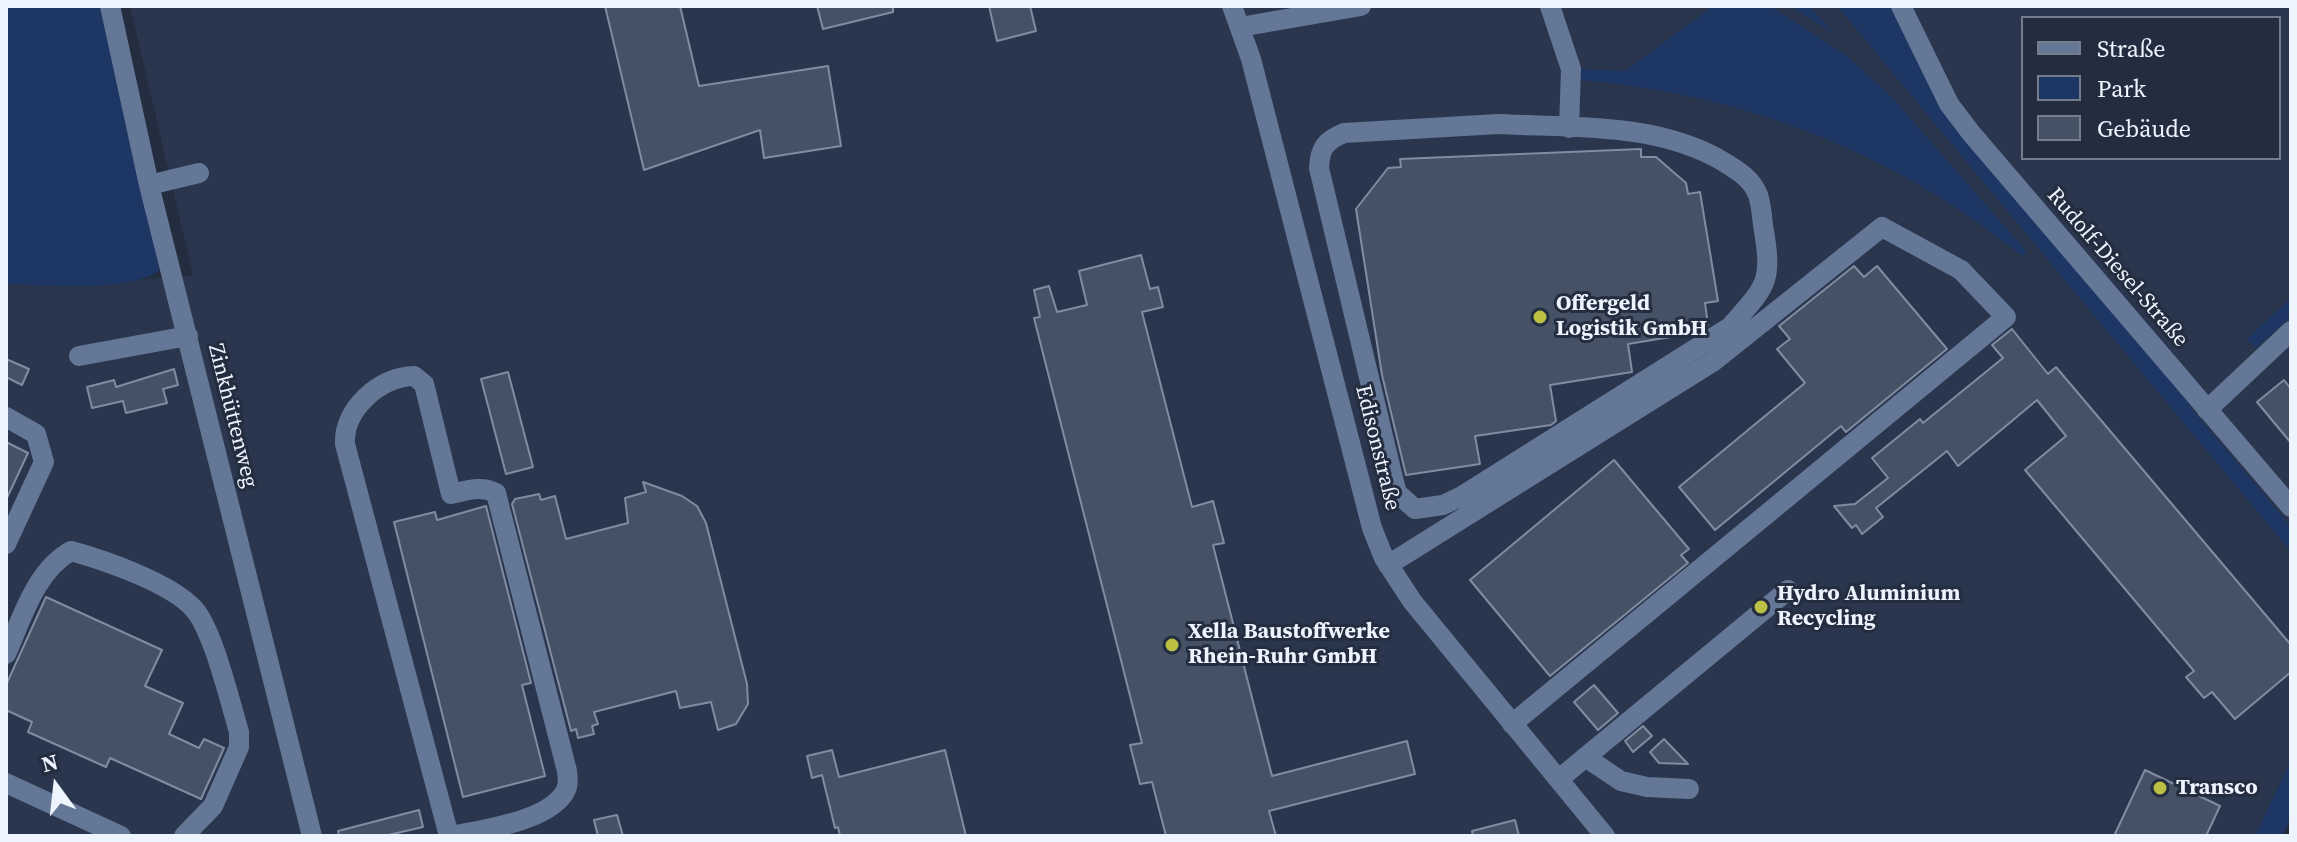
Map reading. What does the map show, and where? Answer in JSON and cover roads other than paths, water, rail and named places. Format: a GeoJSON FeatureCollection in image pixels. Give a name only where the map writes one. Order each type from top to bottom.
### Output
{"type":"FeatureCollection","features":[{"type":"Feature","properties":{"kind":"street","name":"Zinkhüttenweg"},"geometry":{"type":"LineString","coordinates":[[110,6],[149,185],[312,836]]}},
{"type":"Feature","properties":{"kind":"street","name":"Edisonstraße"},"geometry":{"type":"LineString","coordinates":[[1232,6],[1266,114],[1372,528],[1388,565],[1412,601],[1605,836]]}},
{"type":"Feature","properties":{"kind":"street"},"geometry":{"type":"LineString","coordinates":[[1240,27],[1312,9],[1361,6]]}},
{"type":"Feature","properties":{"kind":"street"},"geometry":{"type":"LineString","coordinates":[[1550,6],[1571,69],[1569,128]]}},
{"type":"Feature","properties":{"kind":"street","name":"Rudolf-Diesel-Straße"},"geometry":{"type":"LineString","coordinates":[[1901,6],[1949,104],[1971,133],[2291,507]]}},
{"type":"Feature","properties":{"kind":"street"},"geometry":{"type":"LineString","coordinates":[[1498,124],[1569,128],[1658,135],[1696,146],[1743,173],[1758,193],[1768,249],[1768,271],[1763,289],[1730,327],[1717,336],[1462,496],[1443,505],[1415,509],[1397,493],[1393,478],[1319,168],[1320,152],[1326,141],[1344,133],[1498,124]]}},
{"type":"Feature","properties":{"kind":"street"},"geometry":{"type":"LineString","coordinates":[[149,185],[199,173]]}},
{"type":"Feature","properties":{"kind":"street"},"geometry":{"type":"LineString","coordinates":[[1388,565],[1714,361],[1882,227],[1961,270],[2006,317],[1512,724]]}},
{"type":"Feature","properties":{"kind":"street"},"geometry":{"type":"LineString","coordinates":[[2207,410],[2291,331]]}},
{"type":"Feature","properties":{"kind":"street"},"geometry":{"type":"LineString","coordinates":[[79,356],[188,336]]}},
{"type":"Feature","properties":{"kind":"street"},"geometry":{"type":"LineString","coordinates":[[404,376],[414,376],[424,384],[451,494],[474,489],[488,489],[496,493],[567,771],[568,784],[564,794],[544,810],[525,819],[450,836],[345,444],[344,432],[349,420],[372,392],[390,380],[404,376]]}},
{"type":"Feature","properties":{"kind":"street"},"geometry":{"type":"LineString","coordinates":[[6,417],[36,434],[44,462],[6,544]]}},
{"type":"Feature","properties":{"kind":"street"},"geometry":{"type":"LineString","coordinates":[[6,654],[33,594],[55,560],[71,551],[105,560],[177,595],[195,609],[207,630],[239,732],[239,747],[213,806],[184,836]]}},
{"type":"Feature","properties":{"kind":"street"},"geometry":{"type":"LineString","coordinates":[[1559,779],[1788,590]]}},
{"type":"Feature","properties":{"kind":"street"},"geometry":{"type":"LineString","coordinates":[[1585,757],[1621,781],[1647,787],[1689,789]]}},
{"type":"Feature","properties":{"kind":"street"},"geometry":{"type":"LineString","coordinates":[[6,783],[121,836]]}},
{"type":"Feature","properties":{"kind":"place","name":"Offergeld Logistik GmbH"},"geometry":{"type":"Point","coordinates":[1540,317]}},
{"type":"Feature","properties":{"kind":"place","name":"Hydro Aluminium Recycling"},"geometry":{"type":"Point","coordinates":[1761,607]}},
{"type":"Feature","properties":{"kind":"place","name":"Xella Baustoffwerke Rhein-Ruhr GmbH"},"geometry":{"type":"Point","coordinates":[1172,645]}},
{"type":"Feature","properties":{"kind":"place","name":"Transco"},"geometry":{"type":"Point","coordinates":[2160,788]}}]}
